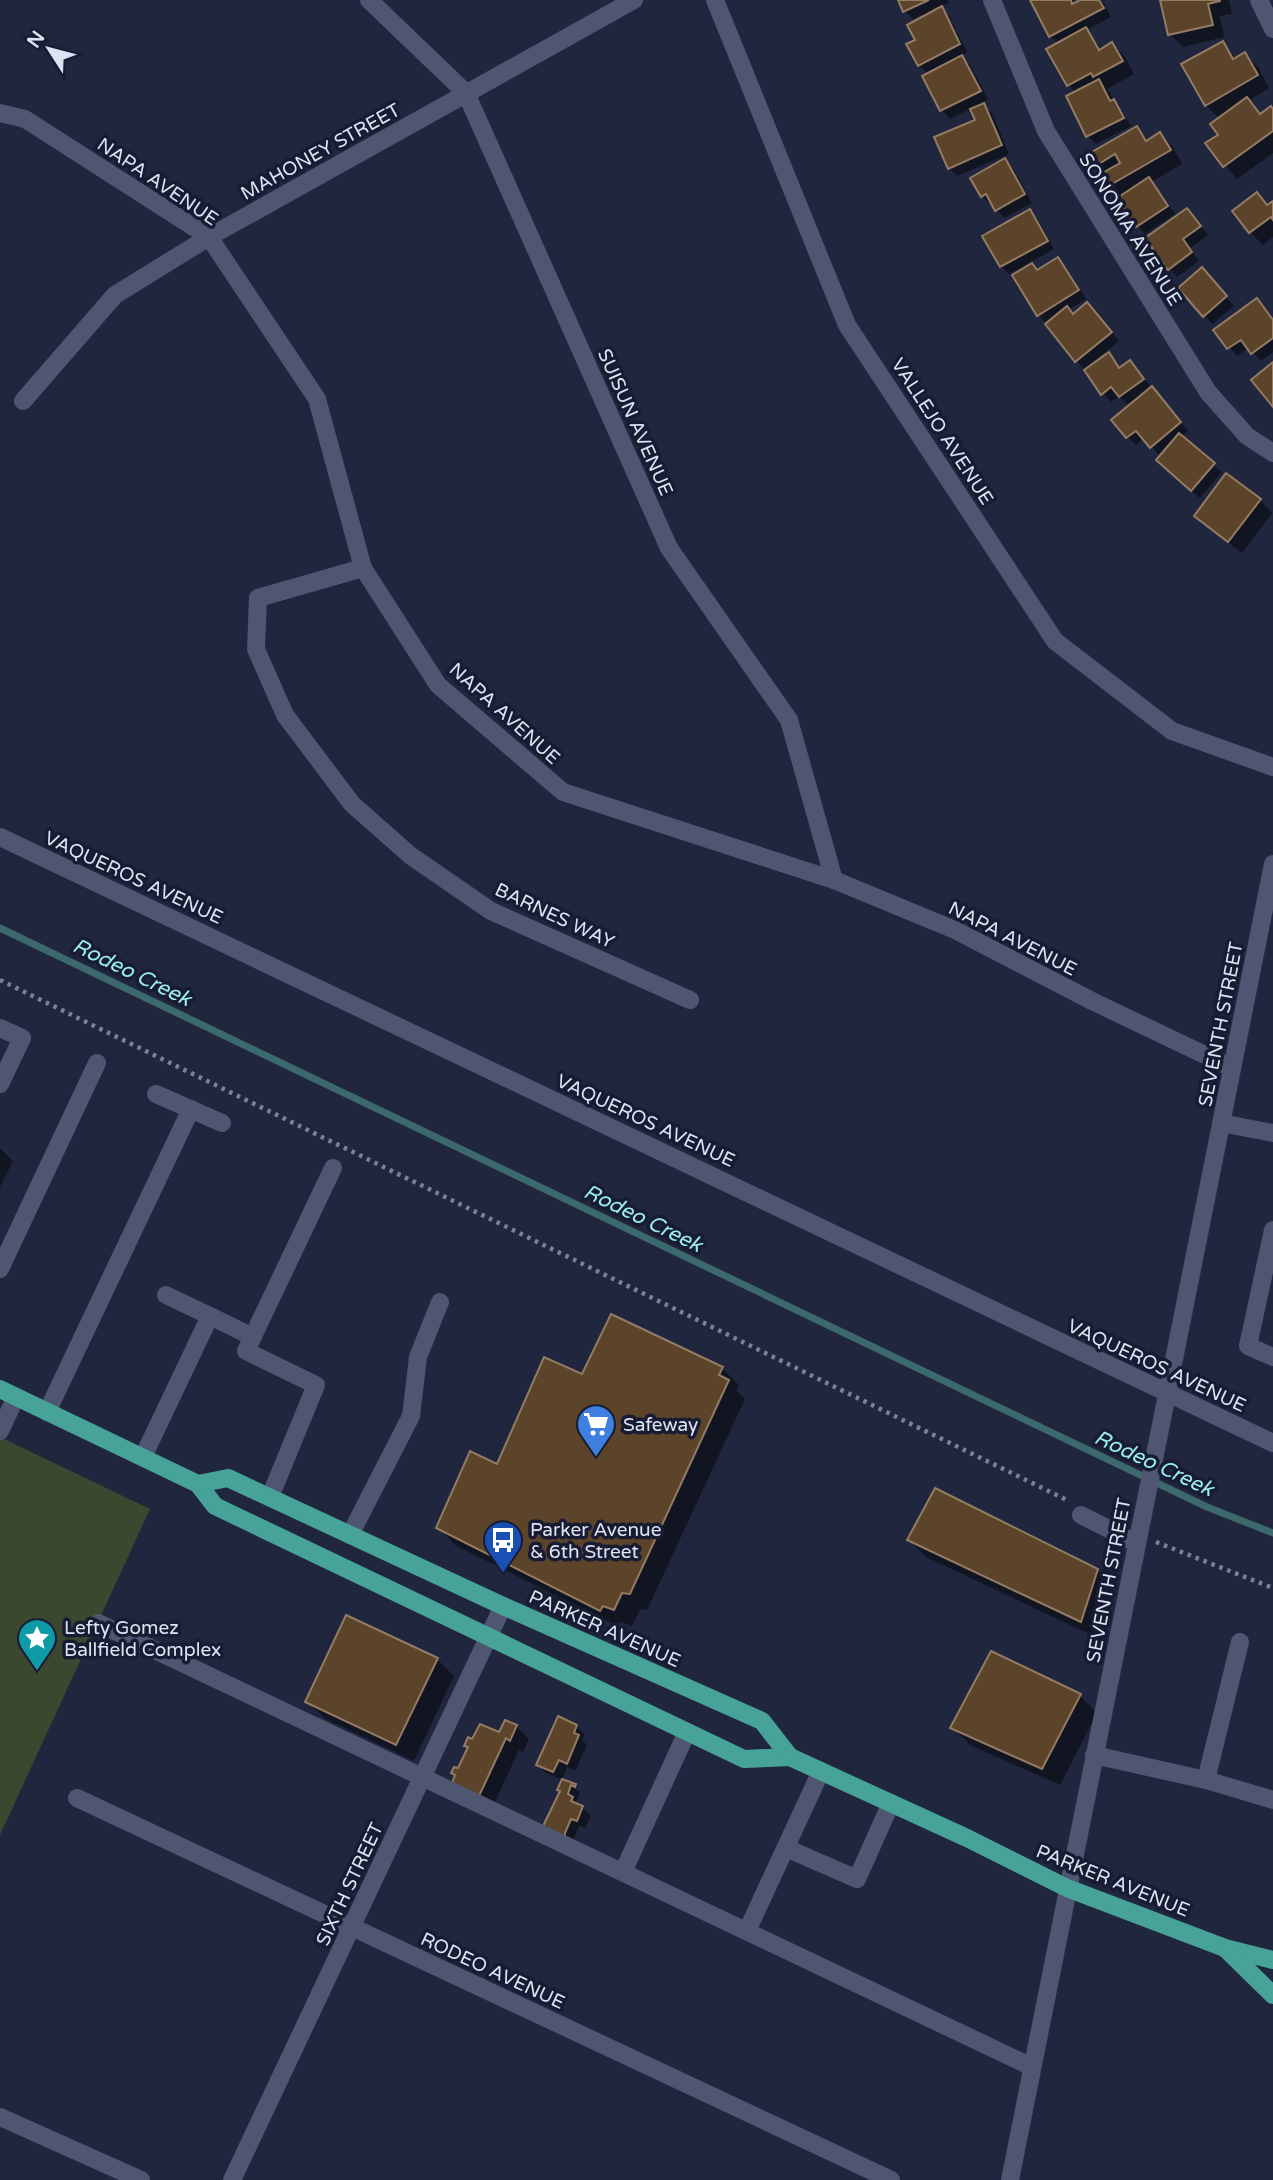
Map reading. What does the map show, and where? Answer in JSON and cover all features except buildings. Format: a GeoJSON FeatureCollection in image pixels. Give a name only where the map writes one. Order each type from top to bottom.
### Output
{"type":"FeatureCollection","features":[{"type":"Feature","properties":{"kind":"main road","name":"PARKER AVENUE"},"geometry":{"type":"LineString","coordinates":[[8,1393],[198,1484],[215,1506],[744,1759],[790,1757],[967,1838],[1067,1888],[1225,1948],[1273,1960]]}},
{"type":"Feature","properties":{"kind":"main road","name":"PARKER AVENUE"},"geometry":{"type":"LineString","coordinates":[[198,1484],[228,1478],[503,1606],[762,1721],[790,1757]]}},
{"type":"Feature","properties":{"kind":"main road"},"geometry":{"type":"LineString","coordinates":[[1225,1948],[1273,1995]]}},
{"type":"Feature","properties":{"kind":"street","name":"SUISUN AVENUE"},"geometry":{"type":"LineString","coordinates":[[369,0],[466,93],[669,548],[789,720],[834,880]]}},
{"type":"Feature","properties":{"kind":"street","name":"MAHONEY STREET"},"geometry":{"type":"LineString","coordinates":[[23,401],[115,295],[208,237],[634,0]]}},
{"type":"Feature","properties":{"kind":"street","name":"VALLEJO AVENUE"},"geometry":{"type":"LineString","coordinates":[[715,0],[848,325],[1055,641],[1172,731],[1273,768]]}},
{"type":"Feature","properties":{"kind":"street","name":"SONOMA AVENUE"},"geometry":{"type":"LineString","coordinates":[[992,0],[1046,131],[1208,392],[1247,436],[1273,453]]}},
{"type":"Feature","properties":{"kind":"street"},"geometry":{"type":"LineString","coordinates":[[1259,0],[1273,29]]}},
{"type":"Feature","properties":{"kind":"street","name":"NAPA AVENUE"},"geometry":{"type":"LineString","coordinates":[[0,113],[25,119],[208,237],[317,399],[363,568],[438,685],[563,792],[834,880],[955,930],[1092,1001],[1232,1068]]}},
{"type":"Feature","properties":{"kind":"street","name":"BARNES WAY"},"geometry":{"type":"LineString","coordinates":[[363,568],[258,598],[256,649],[285,715],[352,804],[411,856],[491,911],[690,1000]]}},
{"type":"Feature","properties":{"kind":"street","name":"VAQUEROS AVENUE"},"geometry":{"type":"LineString","coordinates":[[0,837],[1273,1443]]}},
{"type":"Feature","properties":{"kind":"street","name":"SEVENTH STREET"},"geometry":{"type":"LineString","coordinates":[[1010,2180],[1232,1068],[1265,949],[1273,864]]}},
{"type":"Feature","properties":{"kind":"street"},"geometry":{"type":"LineString","coordinates":[[0,1028],[22,1038],[0,1084]]}},
{"type":"Feature","properties":{"kind":"street"},"geometry":{"type":"LineString","coordinates":[[0,1269],[97,1063]]}},
{"type":"Feature","properties":{"kind":"street"},"geometry":{"type":"LineString","coordinates":[[156,1094],[222,1123]]}},
{"type":"Feature","properties":{"kind":"street"},"geometry":{"type":"LineString","coordinates":[[47,1412],[191,1109]]}},
{"type":"Feature","properties":{"kind":"street"},"geometry":{"type":"LineString","coordinates":[[1221,1123],[1273,1133]]}},
{"type":"Feature","properties":{"kind":"street"},"geometry":{"type":"LineString","coordinates":[[270,1497],[316,1385],[246,1351],[333,1168]]}},
{"type":"Feature","properties":{"kind":"street"},"geometry":{"type":"LineString","coordinates":[[1273,1230],[1248,1346],[1273,1357]]}},
{"type":"Feature","properties":{"kind":"street"},"geometry":{"type":"LineString","coordinates":[[166,1295],[253,1337]]}},
{"type":"Feature","properties":{"kind":"street"},"geometry":{"type":"LineString","coordinates":[[350,1535],[411,1416],[418,1357],[440,1302]]}},
{"type":"Feature","properties":{"kind":"street"},"geometry":{"type":"LineString","coordinates":[[143,1457],[210,1316]]}},
{"type":"Feature","properties":{"kind":"street"},"geometry":{"type":"LineString","coordinates":[[0,1431],[8,1393]]}},
{"type":"Feature","properties":{"kind":"street"},"geometry":{"type":"LineString","coordinates":[[1078,1510],[1137,1539]]}},
{"type":"Feature","properties":{"kind":"street","name":"SIXTH STREET"},"geometry":{"type":"LineString","coordinates":[[232,2180],[503,1606]]}},
{"type":"Feature","properties":{"kind":"street"},"geometry":{"type":"LineString","coordinates":[[98,1622],[1032,2067]]}},
{"type":"Feature","properties":{"kind":"street"},"geometry":{"type":"LineString","coordinates":[[1206,1780],[1240,1642]]}},
{"type":"Feature","properties":{"kind":"street"},"geometry":{"type":"LineString","coordinates":[[623,1872],[687,1732]]}},
{"type":"Feature","properties":{"kind":"street"},"geometry":{"type":"LineString","coordinates":[[1094,1755],[1206,1780],[1273,1800]]}},
{"type":"Feature","properties":{"kind":"street"},"geometry":{"type":"LineString","coordinates":[[747,1931],[821,1771]]}},
{"type":"Feature","properties":{"kind":"street","name":"RODEO AVENUE"},"geometry":{"type":"LineString","coordinates":[[77,1798],[891,2180]]}},
{"type":"Feature","properties":{"kind":"street"},"geometry":{"type":"LineString","coordinates":[[786,1848],[857,1879],[891,1804]]}},
{"type":"Feature","properties":{"kind":"street"},"geometry":{"type":"LineString","coordinates":[[0,2118],[141,2180]]}},
{"type":"Feature","properties":{"kind":"path"},"geometry":{"type":"LineString","coordinates":[[0,980],[1078,1510]]}},
{"type":"Feature","properties":{"kind":"path"},"geometry":{"type":"LineString","coordinates":[[1137,1539],[1273,1588]]}},
{"type":"Feature","properties":{"kind":"green space","name":"Lefty Gomez Ballfield Complex"},"geometry":{"type":"Polygon","coordinates":[[[0,1437],[150,1509],[0,1835],[0,1437]]]}},
{"type":"Feature","properties":{"kind":"waterway","name":"Rodeo Creek"},"geometry":{"type":"LineString","coordinates":[[0,928],[1207,1507],[1273,1533]]}},
{"type":"Feature","properties":{"kind":"place","name":"Safeway"},"geometry":{"type":"Point","coordinates":[596,1458]}},
{"type":"Feature","properties":{"kind":"place","name":"Parker Avenue & 6th Street"},"geometry":{"type":"Point","coordinates":[503,1574]}},
{"type":"Feature","properties":{"kind":"place","name":"Lefty Gomez Ballfield Complex"},"geometry":{"type":"Point","coordinates":[37,1672]}}]}
